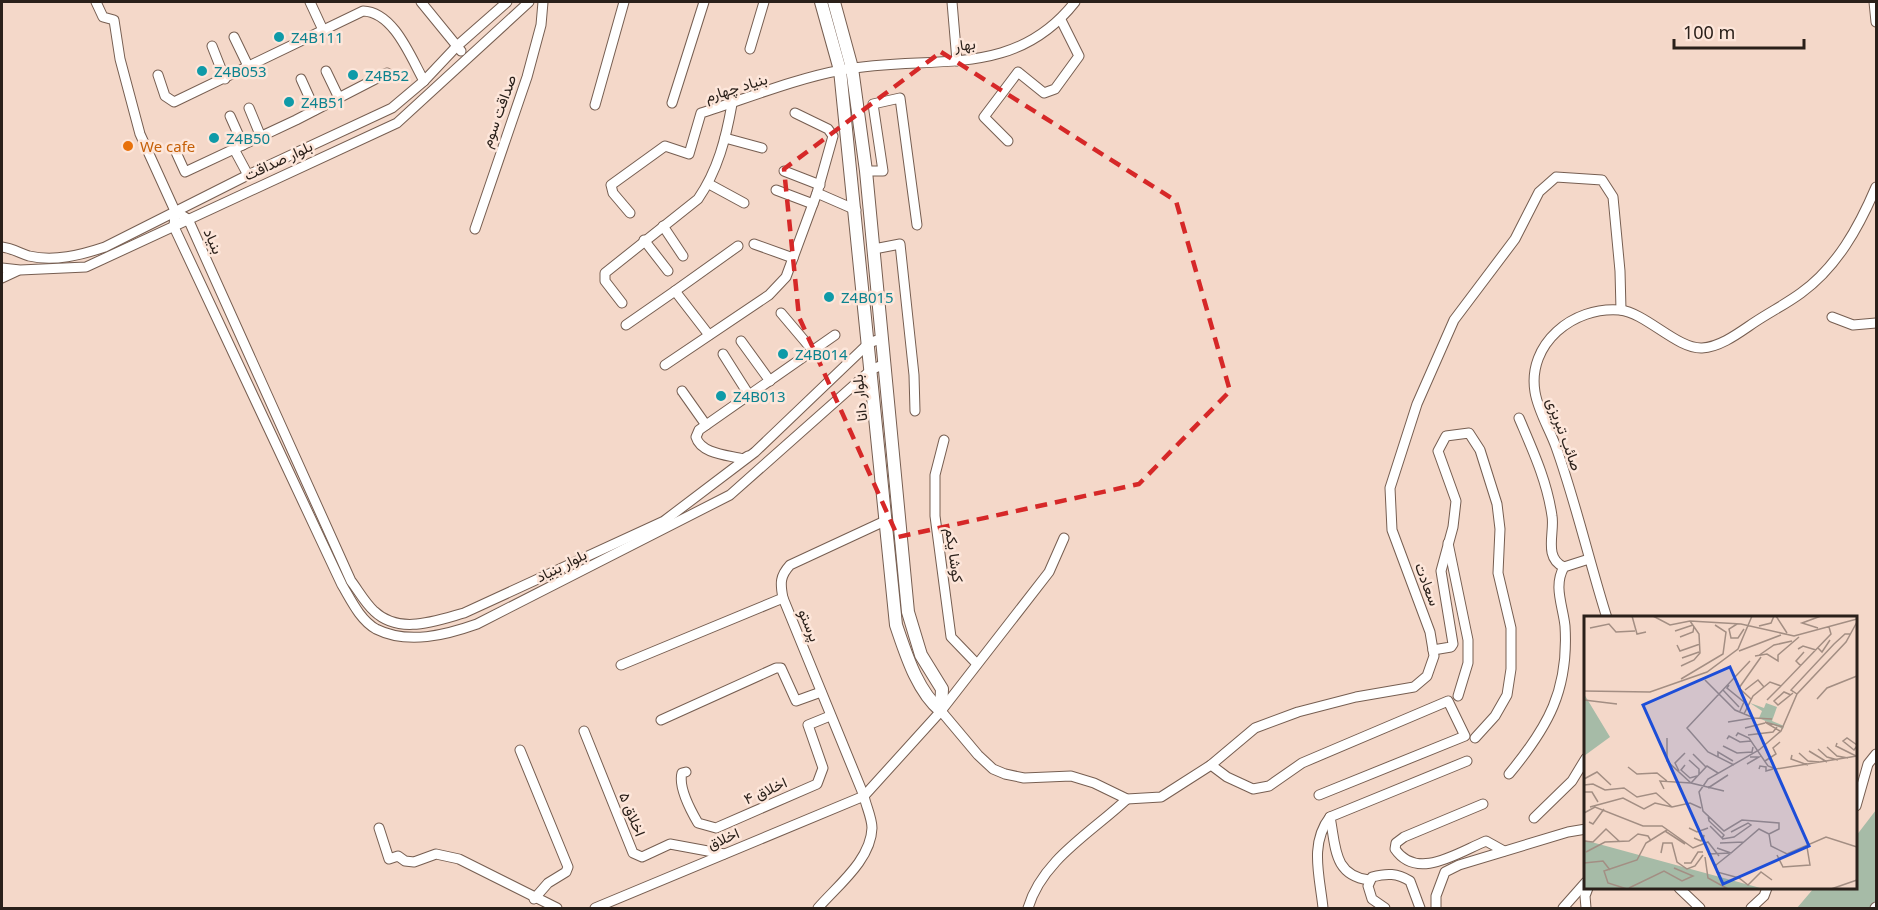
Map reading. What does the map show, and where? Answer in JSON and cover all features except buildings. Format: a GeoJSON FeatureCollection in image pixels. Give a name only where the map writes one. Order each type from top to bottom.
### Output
{"type":"FeatureCollection","features":[{"type":"Feature","properties":{"kind":"street"},"geometry":{"type":"LineString","coordinates":[[96,2],[103,17],[114,20],[120,59],[140,134],[175,211],[174,227]]}},
{"type":"Feature","properties":{"kind":"street"},"geometry":{"type":"LineString","coordinates":[[310,2],[323,30]]}},
{"type":"Feature","properties":{"kind":"street"},"geometry":{"type":"LineString","coordinates":[[421,2],[466,57]]}},
{"type":"Feature","properties":{"kind":"street","name":"بلوار صداقت"},"geometry":{"type":"LineString","coordinates":[[2,247],[30,256],[49,258],[85,254],[105,247],[248,175],[392,108],[424,81],[457,46],[507,2]]}},
{"type":"Feature","properties":{"kind":"street","name":"بلوار صداقت"},"geometry":{"type":"LineString","coordinates":[[2,268],[20,270],[86,267],[397,123],[466,57],[529,2]]}},
{"type":"Feature","properties":{"kind":"street","name":"صداقت سوم"},"geometry":{"type":"LineString","coordinates":[[474,229],[527,77],[541,25],[543,2]]}},
{"type":"Feature","properties":{"kind":"street"},"geometry":{"type":"LineString","coordinates":[[595,105],[624,2]]}},
{"type":"Feature","properties":{"kind":"street"},"geometry":{"type":"LineString","coordinates":[[672,103],[704,2]]}},
{"type":"Feature","properties":{"kind":"street"},"geometry":{"type":"LineString","coordinates":[[750,49],[764,2]]}},
{"type":"Feature","properties":{"kind":"street","name":"بلوار دانا"},"geometry":{"type":"LineString","coordinates":[[821,2],[846,69],[856,210],[875,341]]}},
{"type":"Feature","properties":{"kind":"street","name":"بلوار دانا"},"geometry":{"type":"LineString","coordinates":[[834,2],[866,171],[874,249],[875,341],[896,625],[907,658],[931,703],[941,711]]}},
{"type":"Feature","properties":{"kind":"street"},"geometry":{"type":"LineString","coordinates":[[952,2],[957,60]]}},
{"type":"Feature","properties":{"kind":"street","name":"بهار"},"geometry":{"type":"LineString","coordinates":[[846,69],[994,56],[1017,49],[1038,38],[1061,20],[1075,2]]}},
{"type":"Feature","properties":{"kind":"street"},"geometry":{"type":"LineString","coordinates":[[1874,2],[1876,22]]}},
{"type":"Feature","properties":{"kind":"street"},"geometry":{"type":"LineString","coordinates":[[158,75],[170,102],[249,68],[363,11],[375,13],[396,33],[424,81]]}},
{"type":"Feature","properties":{"kind":"street"},"geometry":{"type":"LineString","coordinates":[[1008,141],[984,117],[1018,72],[1044,93],[1054,89],[1079,56],[1061,20]]}},
{"type":"Feature","properties":{"kind":"street"},"geometry":{"type":"LineString","coordinates":[[234,37],[249,68]]}},
{"type":"Feature","properties":{"kind":"street"},"geometry":{"type":"LineString","coordinates":[[212,45],[225,78]]}},
{"type":"Feature","properties":{"kind":"street","name":"بنیاد چهارم"},"geometry":{"type":"LineString","coordinates":[[630,213],[610,189],[614,182],[665,146],[689,154],[701,113],[846,69]]}},
{"type":"Feature","properties":{"kind":"street"},"geometry":{"type":"LineString","coordinates":[[326,70],[339,98]]}},
{"type":"Feature","properties":{"kind":"street"},"geometry":{"type":"LineString","coordinates":[[175,150],[185,172],[261,137],[387,73]]}},
{"type":"Feature","properties":{"kind":"street"},"geometry":{"type":"LineString","coordinates":[[301,79],[315,110]]}},
{"type":"Feature","properties":{"kind":"street"},"geometry":{"type":"LineString","coordinates":[[866,171],[883,171],[873,104],[900,98],[917,225]]}},
{"type":"Feature","properties":{"kind":"street"},"geometry":{"type":"LineString","coordinates":[[622,303],[605,281],[605,273],[698,199],[709,184],[725,138],[732,104]]}},
{"type":"Feature","properties":{"kind":"street"},"geometry":{"type":"LineString","coordinates":[[249,108],[261,137]]}},
{"type":"Feature","properties":{"kind":"street"},"geometry":{"type":"LineString","coordinates":[[665,365],[769,295],[786,277],[819,189],[832,133],[795,113]]}},
{"type":"Feature","properties":{"kind":"street"},"geometry":{"type":"LineString","coordinates":[[230,116],[248,175]]}},
{"type":"Feature","properties":{"kind":"street"},"geometry":{"type":"LineString","coordinates":[[725,138],[762,148]]}},
{"type":"Feature","properties":{"kind":"street"},"geometry":{"type":"LineString","coordinates":[[784,171],[856,210]]}},
{"type":"Feature","properties":{"kind":"street","name":"سعادت"},"geometry":{"type":"LineString","coordinates":[[941,711],[978,755],[993,769],[1024,778],[1071,776],[1094,783],[1127,799],[1161,797],[1211,765],[1255,728],[1298,712],[1356,697],[1414,687],[1427,676],[1434,656],[1430,632],[1392,530],[1390,488],[1417,404],[1454,320],[1515,239],[1539,192],[1556,177],[1602,180],[1613,197],[1621,310]]}},
{"type":"Feature","properties":{"kind":"street"},"geometry":{"type":"LineString","coordinates":[[709,184],[744,203]]}},
{"type":"Feature","properties":{"kind":"street"},"geometry":{"type":"LineString","coordinates":[[1621,310],[1647,321],[1673,338],[1701,348],[1726,340],[1802,293],[1830,266],[1859,226],[1876,187]]}},
{"type":"Feature","properties":{"kind":"street"},"geometry":{"type":"LineString","coordinates":[[776,190],[813,204]]}},
{"type":"Feature","properties":{"kind":"street","name":"بنیاد"},"geometry":{"type":"LineString","coordinates":[[175,211],[188,219],[300,467]]}},
{"type":"Feature","properties":{"kind":"street"},"geometry":{"type":"LineString","coordinates":[[663,226],[683,256]]}},
{"type":"Feature","properties":{"kind":"street","name":"بلوار بنیاد"},"geometry":{"type":"LineString","coordinates":[[174,227],[342,585],[357,610],[375,628],[397,635],[421,638],[448,634],[477,624],[730,495],[877,368]]}},
{"type":"Feature","properties":{"kind":"street"},"geometry":{"type":"LineString","coordinates":[[2,239],[15,250]]}},
{"type":"Feature","properties":{"kind":"street"},"geometry":{"type":"LineString","coordinates":[[644,240],[668,271]]}},
{"type":"Feature","properties":{"kind":"street"},"geometry":{"type":"LineString","coordinates":[[754,244],[793,258]]}},
{"type":"Feature","properties":{"kind":"street"},"geometry":{"type":"LineString","coordinates":[[874,249],[900,244],[914,375],[915,411]]}},
{"type":"Feature","properties":{"kind":"street"},"geometry":{"type":"LineString","coordinates":[[626,325],[738,246]]}},
{"type":"Feature","properties":{"kind":"street"},"geometry":{"type":"LineString","coordinates":[[2,278],[20,270]]}},
{"type":"Feature","properties":{"kind":"street"},"geometry":{"type":"LineString","coordinates":[[675,291],[709,335]]}},
{"type":"Feature","properties":{"kind":"street","name":"صائب تبریزی"},"geometry":{"type":"LineString","coordinates":[[1606,616],[1556,447],[1535,393],[1535,375],[1541,348],[1562,326],[1590,314],[1621,310]]}},
{"type":"Feature","properties":{"kind":"street"},"geometry":{"type":"LineString","coordinates":[[781,313],[814,352]]}},
{"type":"Feature","properties":{"kind":"street"},"geometry":{"type":"LineString","coordinates":[[1832,317],[1853,325],[1876,323]]}},
{"type":"Feature","properties":{"kind":"street"},"geometry":{"type":"LineString","coordinates":[[755,452],[743,459],[706,450],[698,444],[696,437],[699,430],[814,352],[835,335]]}},
{"type":"Feature","properties":{"kind":"street"},"geometry":{"type":"LineString","coordinates":[[741,341],[770,381]]}},
{"type":"Feature","properties":{"kind":"street","name":"بلوار بنیاد"},"geometry":{"type":"LineString","coordinates":[[300,467],[351,581],[374,612],[398,626],[433,622],[464,613],[664,521],[755,452],[875,341]]}},
{"type":"Feature","properties":{"kind":"street"},"geometry":{"type":"LineString","coordinates":[[723,354],[749,395]]}},
{"type":"Feature","properties":{"kind":"street","name":"بلوار دانا"},"geometry":{"type":"LineString","coordinates":[[877,368],[908,612],[918,649],[942,689],[941,711]]}},
{"type":"Feature","properties":{"kind":"street"},"geometry":{"type":"LineString","coordinates":[[682,391],[706,425]]}},
{"type":"Feature","properties":{"kind":"street"},"geometry":{"type":"LineString","coordinates":[[1519,418],[1544,473],[1553,519],[1550,538],[1552,550],[1555,561],[1564,567]]}},
{"type":"Feature","properties":{"kind":"street"},"geometry":{"type":"LineString","coordinates":[[1433,650],[1451,647],[1454,644],[1441,571],[1456,501],[1438,451],[1446,436],[1469,433],[1480,450],[1497,504],[1500,529],[1498,573],[1511,628],[1511,669],[1507,695],[1495,716],[1475,738]]}},
{"type":"Feature","properties":{"kind":"street","name":"کوشا یکم"},"geometry":{"type":"LineString","coordinates":[[944,440],[935,475],[934,516],[951,637],[977,664]]}},
{"type":"Feature","properties":{"kind":"street","name":"پرستو"},"geometry":{"type":"LineString","coordinates":[[818,909],[860,861],[867,848],[872,825],[864,796],[783,598],[780,583],[790,565],[887,520]]}},
{"type":"Feature","properties":{"kind":"street"},"geometry":{"type":"LineString","coordinates":[[864,796],[941,711],[1049,572],[1064,538]]}},
{"type":"Feature","properties":{"kind":"street"},"geometry":{"type":"LineString","coordinates":[[1448,542],[1468,640],[1468,663],[1458,696]]}},
{"type":"Feature","properties":{"kind":"street"},"geometry":{"type":"LineString","coordinates":[[1509,774],[1538,739],[1552,711],[1560,684],[1565,626],[1559,576],[1564,567],[1589,559]]}},
{"type":"Feature","properties":{"kind":"street"},"geometry":{"type":"LineString","coordinates":[[621,665],[783,598]]}},
{"type":"Feature","properties":{"kind":"street"},"geometry":{"type":"LineString","coordinates":[[661,720],[776,668],[781,668],[796,701],[821,692]]}},
{"type":"Feature","properties":{"kind":"street"},"geometry":{"type":"LineString","coordinates":[[1211,765],[1227,777],[1253,789],[1269,786],[1302,763],[1448,701],[1465,736],[1319,795]]}},
{"type":"Feature","properties":{"kind":"street","name":"اخلاق ۴"},"geometry":{"type":"LineString","coordinates":[[686,772],[682,772],[681,779],[692,812],[698,823],[716,828],[817,784],[823,768],[808,725],[814,720],[830,716]]}},
{"type":"Feature","properties":{"kind":"street","name":"اخلاق ۵"},"geometry":{"type":"LineString","coordinates":[[584,731],[633,853],[642,856],[676,844],[724,854]]}},
{"type":"Feature","properties":{"kind":"street"},"geometry":{"type":"LineString","coordinates":[[520,750],[568,867],[566,872],[548,883],[534,899]]}},
{"type":"Feature","properties":{"kind":"street"},"geometry":{"type":"LineString","coordinates":[[1857,803],[1869,764],[1876,754]]}},
{"type":"Feature","properties":{"kind":"street"},"geometry":{"type":"LineString","coordinates":[[1323,909],[1316,845],[1322,827],[1330,817],[1467,760]]}},
{"type":"Feature","properties":{"kind":"street"},"geometry":{"type":"LineString","coordinates":[[1534,818],[1572,781],[1584,761]]}},
{"type":"Feature","properties":{"kind":"street","name":"اخلاق"},"geometry":{"type":"LineString","coordinates":[[595,909],[864,796]]}},
{"type":"Feature","properties":{"kind":"street"},"geometry":{"type":"LineString","coordinates":[[1028,909],[1042,878],[1059,859],[1127,799]]}},
{"type":"Feature","properties":{"kind":"street"},"geometry":{"type":"LineString","coordinates":[[1483,804],[1404,837],[1396,843],[1395,849],[1402,859],[1413,865],[1425,866],[1486,841],[1504,851]]}},
{"type":"Feature","properties":{"kind":"street"},"geometry":{"type":"LineString","coordinates":[[1330,817],[1338,858],[1345,871],[1354,878],[1369,880],[1385,873],[1402,877],[1414,889],[1420,909]]}},
{"type":"Feature","properties":{"kind":"street"},"geometry":{"type":"LineString","coordinates":[[379,828],[389,859],[398,856],[405,861],[414,862],[436,854],[459,859],[557,909]]}},
{"type":"Feature","properties":{"kind":"street"},"geometry":{"type":"LineString","coordinates":[[1436,909],[1436,896],[1445,872],[1459,864],[1568,832],[1584,830]]}},
{"type":"Feature","properties":{"kind":"street"},"geometry":{"type":"LineString","coordinates":[[1369,880],[1372,898],[1385,909]]}},
{"type":"Feature","properties":{"kind":"street"},"geometry":{"type":"LineString","coordinates":[[1563,909],[1584,884]]}},
{"type":"Feature","properties":{"kind":"street"},"geometry":{"type":"LineString","coordinates":[[1586,909],[1585,896],[1588,889]]}},
{"type":"Feature","properties":{"kind":"street"},"geometry":{"type":"LineString","coordinates":[[1679,889],[1700,909]]}},
{"type":"Feature","properties":{"kind":"street"},"geometry":{"type":"LineString","coordinates":[[1751,909],[1764,896],[1767,889]]}},
{"type":"Feature","properties":{"kind":"highlighted area"},"geometry":{"type":"Polygon","coordinates":[[[941,52],[1176,201],[1230,391],[1139,484],[898,537],[799,317],[784,169],[941,52]]]}},
{"type":"Feature","properties":{"kind":"green space"},"geometry":{"type":"Polygon","coordinates":[[[1876,810],[1876,908],[1797,908],[1813,889],[1857,889],[1857,835],[1876,810]]]}},
{"type":"Feature","properties":{"kind":"place","name":"Z4B111"},"geometry":{"type":"Point","coordinates":[279,37]}},
{"type":"Feature","properties":{"kind":"place","name":"Z4B053"},"geometry":{"type":"Point","coordinates":[202,71]}},
{"type":"Feature","properties":{"kind":"place","name":"Z4B52"},"geometry":{"type":"Point","coordinates":[353,75]}},
{"type":"Feature","properties":{"kind":"place","name":"Z4B51"},"geometry":{"type":"Point","coordinates":[289,102]}},
{"type":"Feature","properties":{"kind":"place","name":"Z4B50"},"geometry":{"type":"Point","coordinates":[214,138]}},
{"type":"Feature","properties":{"kind":"place","name":"We cafe"},"geometry":{"type":"Point","coordinates":[128,146]}},
{"type":"Feature","properties":{"kind":"place","name":"Z4B015"},"geometry":{"type":"Point","coordinates":[829,297]}},
{"type":"Feature","properties":{"kind":"place","name":"Z4B014"},"geometry":{"type":"Point","coordinates":[783,354]}},
{"type":"Feature","properties":{"kind":"place","name":"Z4B013"},"geometry":{"type":"Point","coordinates":[721,396]}}]}
